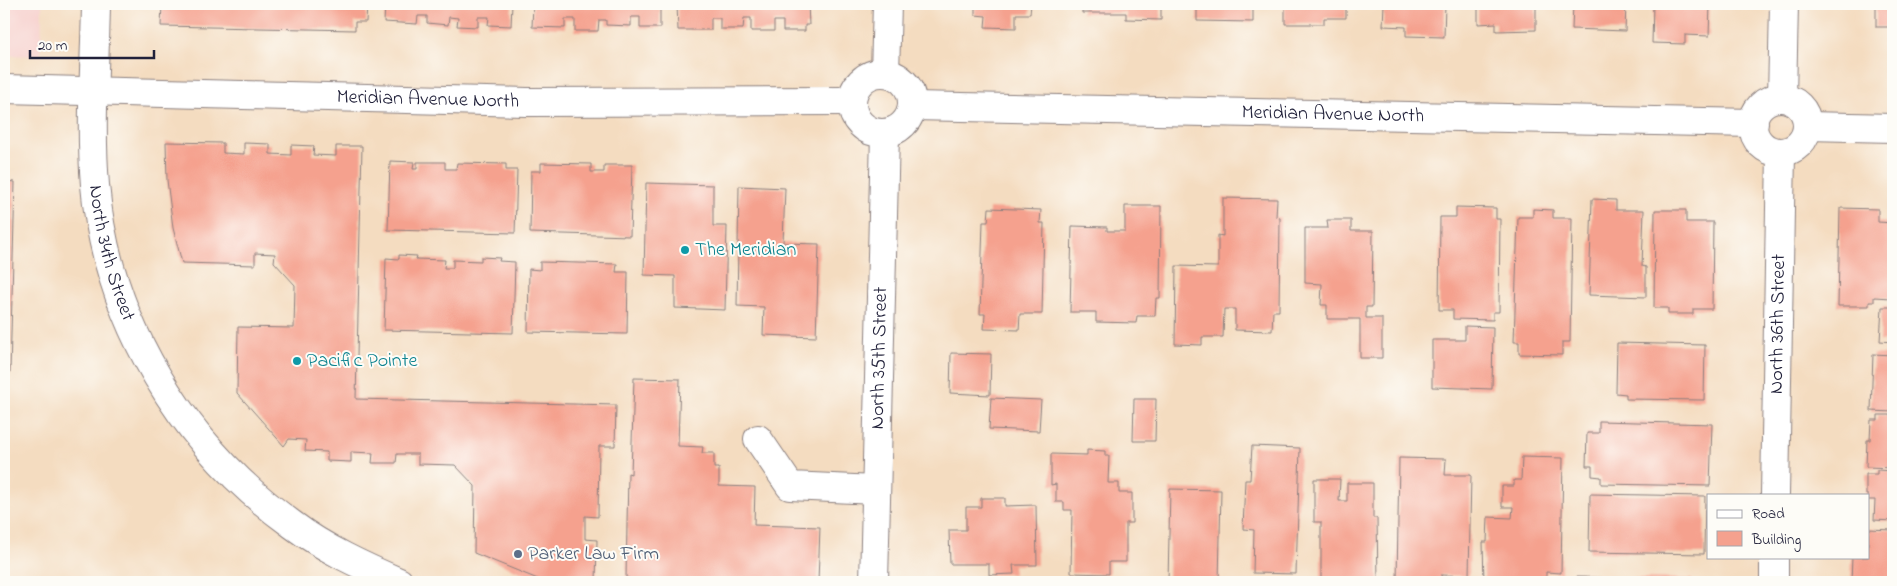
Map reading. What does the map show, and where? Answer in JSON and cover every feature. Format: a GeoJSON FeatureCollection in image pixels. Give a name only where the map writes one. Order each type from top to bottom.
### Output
{"type":"FeatureCollection","features":[{"type":"Feature","properties":{"kind":"street","name":"North 34th Street"},"geometry":{"type":"LineString","coordinates":[[96,4],[93,147],[98,204],[113,276],[128,319],[148,360],[171,400],[198,437],[228,471],[259,500],[293,526],[329,548],[399,582]]}},
{"type":"Feature","properties":{"kind":"street"},"geometry":{"type":"LineString","coordinates":[[885,73],[888,4]]}},
{"type":"Feature","properties":{"kind":"street"},"geometry":{"type":"LineString","coordinates":[[1782,98],[1784,4]]}},
{"type":"Feature","properties":{"kind":"street"},"geometry":{"type":"LineString","coordinates":[[885,73],[896,76],[904,82],[910,90],[912,106],[908,118],[902,126],[885,134],[866,130],[859,124],[854,115],[852,101],[858,85],[865,77],[885,73]]}},
{"type":"Feature","properties":{"kind":"street","name":"Meridian Avenue North"},"geometry":{"type":"LineString","coordinates":[[4,89],[94,89],[527,102],[852,101]]}},
{"type":"Feature","properties":{"kind":"street"},"geometry":{"type":"LineString","coordinates":[[1782,98],[1801,106],[1805,114],[1807,126],[1803,140],[1797,147],[1781,152],[1770,150],[1762,145],[1756,138],[1754,123],[1756,112],[1761,106],[1768,100],[1782,98]]}},
{"type":"Feature","properties":{"kind":"street","name":"Meridian Avenue North"},"geometry":{"type":"LineString","coordinates":[[912,106],[1754,123]]}},
{"type":"Feature","properties":{"kind":"street"},"geometry":{"type":"LineString","coordinates":[[1807,126],[1893,128]]}},
{"type":"Feature","properties":{"kind":"street","name":"North 35th Street"},"geometry":{"type":"LineString","coordinates":[[874,582],[885,134]]}},
{"type":"Feature","properties":{"kind":"street","name":"North 36th Street"},"geometry":{"type":"LineString","coordinates":[[1775,494],[1781,152]]}},
{"type":"Feature","properties":{"kind":"street"},"geometry":{"type":"LineString","coordinates":[[758,439],[790,486],[875,490]]}},
{"type":"Feature","properties":{"kind":"street"},"geometry":{"type":"LineString","coordinates":[[1774,558],[1774,582]]}},
{"type":"Feature","properties":{"kind":"shaded area"},"geometry":{"type":"Polygon","coordinates":[[[4,4],[42,4],[41,56],[4,55],[4,4]]]}},
{"type":"Feature","properties":{"kind":"building"},"geometry":{"type":"Polygon","coordinates":[[[162,4],[367,4],[366,22],[355,22],[355,30],[161,26],[162,4]]]}},
{"type":"Feature","properties":{"kind":"building"},"geometry":{"type":"Polygon","coordinates":[[[385,4],[512,4],[511,26],[488,25],[489,17],[478,17],[478,27],[457,26],[458,18],[449,17],[448,25],[427,23],[427,16],[418,16],[417,24],[384,22],[385,4]]]}},
{"type":"Feature","properties":{"kind":"building"},"geometry":{"type":"Polygon","coordinates":[[[533,4],[660,4],[660,28],[640,28],[640,17],[631,17],[631,26],[606,25],[606,20],[599,20],[598,31],[575,31],[575,19],[565,19],[565,28],[532,27],[533,4]]]}},
{"type":"Feature","properties":{"kind":"building"},"geometry":{"type":"Polygon","coordinates":[[[677,4],[808,4],[809,25],[805,25],[805,31],[783,31],[783,21],[774,21],[774,31],[751,31],[751,18],[744,18],[743,29],[720,29],[720,18],[711,18],[711,30],[678,30],[677,4]]]}},
{"type":"Feature","properties":{"kind":"building"},"geometry":{"type":"Polygon","coordinates":[[[975,4],[1031,4],[1030,14],[1016,14],[1016,28],[985,27],[986,16],[975,15],[975,4]]]}},
{"type":"Feature","properties":{"kind":"building"},"geometry":{"type":"Polygon","coordinates":[[[1082,4],[1161,4],[1161,20],[1126,19],[1126,13],[1082,13],[1082,4]]]}},
{"type":"Feature","properties":{"kind":"building"},"geometry":{"type":"Polygon","coordinates":[[[1197,4],[1253,4],[1253,22],[1197,21],[1197,4]]]}},
{"type":"Feature","properties":{"kind":"building"},"geometry":{"type":"Polygon","coordinates":[[[1285,4],[1346,4],[1346,18],[1324,18],[1324,24],[1285,24],[1285,4]]]}},
{"type":"Feature","properties":{"kind":"building"},"geometry":{"type":"Polygon","coordinates":[[[1384,4],[1445,4],[1444,37],[1406,36],[1406,27],[1383,26],[1384,4]]]}},
{"type":"Feature","properties":{"kind":"building"},"geometry":{"type":"Polygon","coordinates":[[[1478,4],[1536,4],[1536,30],[1496,31],[1496,23],[1478,24],[1478,4]]]}},
{"type":"Feature","properties":{"kind":"building"},"geometry":{"type":"Polygon","coordinates":[[[1573,4],[1626,4],[1625,31],[1572,29],[1573,4]]]}},
{"type":"Feature","properties":{"kind":"building"},"geometry":{"type":"Polygon","coordinates":[[[1653,4],[1710,4],[1709,36],[1685,35],[1685,44],[1652,43],[1653,4]]]}},
{"type":"Feature","properties":{"kind":"building"},"geometry":{"type":"Polygon","coordinates":[[[1876,4],[1893,4],[1893,27],[1876,27],[1876,4]]]}},
{"type":"Feature","properties":{"kind":"building","name":"Pacific Pointe"},"geometry":{"type":"Polygon","coordinates":[[[166,142],[223,143],[223,153],[244,154],[244,143],[270,144],[270,154],[291,155],[291,145],[314,146],[313,155],[336,156],[336,146],[362,146],[356,399],[616,405],[615,446],[599,446],[598,517],[585,516],[585,539],[597,540],[596,582],[545,582],[474,553],[475,486],[455,465],[418,464],[418,454],[397,454],[396,463],[372,463],[373,453],[351,452],[351,462],[327,461],[327,452],[305,451],[306,440],[289,439],[284,446],[237,393],[238,327],[294,328],[295,285],[274,262],[275,254],[255,253],[255,265],[182,263],[173,228],[167,180],[166,142]]]}},
{"type":"Feature","properties":{"kind":"building"},"geometry":{"type":"Polygon","coordinates":[[[390,161],[414,162],[413,169],[417,169],[417,162],[445,162],[445,169],[456,169],[457,163],[506,164],[506,170],[517,170],[515,233],[388,230],[390,161]]]}},
{"type":"Feature","properties":{"kind":"building"},"geometry":{"type":"Polygon","coordinates":[[[541,163],[591,164],[591,172],[604,172],[604,165],[632,165],[630,236],[530,233],[531,171],[541,171],[541,163]]]}},
{"type":"Feature","properties":{"kind":"building"},"geometry":{"type":"Polygon","coordinates":[[[4,181],[15,182],[10,372],[4,372],[4,181]]]}},
{"type":"Feature","properties":{"kind":"building","name":"The Meridian"},"geometry":{"type":"Polygon","coordinates":[[[646,183],[713,185],[713,226],[727,226],[725,310],[675,308],[675,276],[644,275],[646,183]]]}},
{"type":"Feature","properties":{"kind":"building"},"geometry":{"type":"Polygon","coordinates":[[[739,186],[785,188],[783,243],[819,244],[816,337],[763,335],[764,307],[737,306],[739,186]]]}},
{"type":"Feature","properties":{"kind":"building"},"geometry":{"type":"Polygon","coordinates":[[[1223,198],[1277,199],[1276,217],[1280,218],[1279,311],[1273,311],[1272,331],[1235,330],[1235,309],[1224,309],[1223,337],[1202,337],[1202,345],[1175,344],[1176,266],[1218,267],[1218,235],[1223,236],[1223,198]]]}},
{"type":"Feature","properties":{"kind":"building"},"geometry":{"type":"Polygon","coordinates":[[[1592,199],[1616,200],[1616,210],[1644,210],[1642,266],[1646,267],[1646,297],[1589,295],[1592,199]]]}},
{"type":"Feature","properties":{"kind":"building"},"geometry":{"type":"Polygon","coordinates":[[[1125,206],[1161,206],[1160,298],[1156,298],[1155,316],[1137,316],[1136,323],[1096,322],[1096,312],[1070,312],[1072,226],[1107,227],[1107,231],[1125,231],[1125,206]]]}},
{"type":"Feature","properties":{"kind":"building"},"geometry":{"type":"Polygon","coordinates":[[[1456,207],[1496,208],[1496,219],[1500,219],[1499,312],[1493,312],[1493,320],[1453,319],[1453,310],[1439,310],[1440,217],[1456,217],[1456,207]]]}},
{"type":"Feature","properties":{"kind":"building"},"geometry":{"type":"Polygon","coordinates":[[[989,208],[1041,210],[1040,223],[1044,223],[1042,314],[1020,314],[1019,330],[984,329],[985,314],[980,314],[983,222],[988,222],[989,208]]]}},
{"type":"Feature","properties":{"kind":"building"},"geometry":{"type":"Polygon","coordinates":[[[1840,208],[1878,209],[1878,222],[1893,223],[1893,289],[1891,289],[1891,298],[1874,297],[1874,302],[1869,302],[1869,306],[1838,306],[1840,208]]]}},
{"type":"Feature","properties":{"kind":"building"},"geometry":{"type":"Polygon","coordinates":[[[1533,209],[1553,210],[1553,218],[1572,218],[1570,342],[1562,342],[1562,355],[1519,354],[1519,342],[1514,342],[1518,217],[1533,217],[1533,209]]]}},
{"type":"Feature","properties":{"kind":"building"},"geometry":{"type":"Polygon","coordinates":[[[1655,210],[1686,210],[1686,222],[1713,222],[1712,309],[1693,309],[1693,314],[1668,314],[1668,308],[1654,308],[1655,210]]]}},
{"type":"Feature","properties":{"kind":"building"},"geometry":{"type":"Polygon","coordinates":[[[1327,220],[1351,220],[1351,231],[1373,231],[1372,307],[1366,307],[1366,318],[1382,318],[1382,358],[1360,358],[1360,319],[1327,319],[1327,305],[1321,305],[1322,284],[1305,283],[1305,228],[1328,228],[1327,220]]]}},
{"type":"Feature","properties":{"kind":"building"},"geometry":{"type":"Polygon","coordinates":[[[399,255],[417,256],[416,259],[445,260],[444,268],[453,268],[453,260],[481,261],[481,257],[500,258],[499,261],[515,262],[513,333],[384,330],[386,258],[399,259],[399,255]]]}},
{"type":"Feature","properties":{"kind":"building"},"geometry":{"type":"Polygon","coordinates":[[[540,262],[617,264],[616,272],[628,272],[627,334],[528,332],[529,269],[540,270],[540,262]]]}},
{"type":"Feature","properties":{"kind":"building"},"geometry":{"type":"Polygon","coordinates":[[[1882,307],[1893,307],[1893,342],[1880,341],[1882,307]]]}},
{"type":"Feature","properties":{"kind":"building"},"geometry":{"type":"Polygon","coordinates":[[[1465,326],[1493,327],[1492,389],[1432,387],[1432,340],[1465,340],[1465,326]]]}},
{"type":"Feature","properties":{"kind":"building"},"geometry":{"type":"Polygon","coordinates":[[[1617,343],[1705,345],[1704,400],[1626,399],[1626,394],[1616,393],[1617,343]]]}},
{"type":"Feature","properties":{"kind":"building"},"geometry":{"type":"Polygon","coordinates":[[[951,353],[991,354],[990,395],[950,393],[951,353]]]}},
{"type":"Feature","properties":{"kind":"building"},"geometry":{"type":"Polygon","coordinates":[[[1873,354],[1893,355],[1893,412],[1871,411],[1873,354]]]}},
{"type":"Feature","properties":{"kind":"building"},"geometry":{"type":"Polygon","coordinates":[[[634,378],[680,379],[678,446],[703,447],[702,453],[714,453],[714,468],[719,468],[719,486],[755,487],[754,525],[820,527],[818,582],[629,582],[629,578],[626,578],[628,473],[631,474],[634,378]]]}},
{"type":"Feature","properties":{"kind":"building"},"geometry":{"type":"Polygon","coordinates":[[[991,398],[1041,400],[1039,431],[989,429],[991,398]]]}},
{"type":"Feature","properties":{"kind":"building"},"geometry":{"type":"Polygon","coordinates":[[[1134,399],[1156,399],[1155,441],[1133,441],[1134,399]]]}},
{"type":"Feature","properties":{"kind":"building"},"geometry":{"type":"Polygon","coordinates":[[[1878,415],[1893,415],[1893,468],[1866,467],[1867,440],[1870,440],[1871,420],[1878,420],[1878,415]]]}},
{"type":"Feature","properties":{"kind":"building"},"geometry":{"type":"Polygon","coordinates":[[[1599,421],[1712,424],[1710,486],[1601,484],[1601,477],[1592,476],[1592,466],[1586,466],[1587,433],[1599,433],[1599,421]]]}},
{"type":"Feature","properties":{"kind":"building"},"geometry":{"type":"Polygon","coordinates":[[[1252,446],[1300,448],[1296,574],[1253,573],[1254,530],[1243,529],[1245,480],[1250,480],[1252,446]]]}},
{"type":"Feature","properties":{"kind":"building"},"geometry":{"type":"Polygon","coordinates":[[[1087,450],[1105,451],[1105,456],[1109,456],[1108,483],[1119,483],[1119,493],[1132,493],[1132,523],[1126,523],[1126,562],[1109,562],[1109,574],[1071,573],[1072,510],[1064,510],[1064,502],[1056,502],[1056,484],[1051,485],[1051,454],[1087,455],[1087,450]]]}},
{"type":"Feature","properties":{"kind":"building"},"geometry":{"type":"Polygon","coordinates":[[[1522,457],[1563,458],[1561,573],[1546,572],[1546,582],[1484,582],[1483,542],[1487,542],[1488,517],[1512,518],[1513,507],[1502,507],[1502,486],[1514,486],[1514,480],[1521,480],[1522,457]]]}},
{"type":"Feature","properties":{"kind":"building"},"geometry":{"type":"Polygon","coordinates":[[[1399,458],[1446,459],[1445,475],[1471,475],[1469,576],[1441,575],[1441,582],[1397,582],[1399,458]]]}},
{"type":"Feature","properties":{"kind":"building"},"geometry":{"type":"Polygon","coordinates":[[[1877,470],[1893,471],[1893,521],[1874,520],[1875,500],[1870,500],[1870,494],[1866,494],[1866,474],[1877,474],[1877,470]]]}},
{"type":"Feature","properties":{"kind":"building"},"geometry":{"type":"Polygon","coordinates":[[[1314,479],[1340,479],[1339,501],[1347,501],[1347,483],[1373,483],[1373,518],[1377,518],[1378,582],[1321,582],[1321,522],[1314,522],[1314,479]]]}},
{"type":"Feature","properties":{"kind":"building"},"geometry":{"type":"Polygon","coordinates":[[[1170,489],[1221,490],[1219,582],[1168,582],[1170,489]]]}},
{"type":"Feature","properties":{"kind":"building"},"geometry":{"type":"Polygon","coordinates":[[[1590,494],[1705,496],[1704,554],[1589,552],[1590,494]]]}},
{"type":"Feature","properties":{"kind":"building"},"geometry":{"type":"Polygon","coordinates":[[[981,498],[1005,498],[1005,506],[1036,505],[1037,565],[1013,565],[1014,574],[989,575],[989,564],[950,564],[949,530],[966,530],[966,507],[981,507],[981,498]]]}},
{"type":"Feature","properties":{"kind":"building"},"geometry":{"type":"Polygon","coordinates":[[[1870,529],[1893,530],[1893,582],[1851,582],[1852,558],[1870,558],[1870,529]]]}},
{"type":"Feature","properties":{"kind":"building"},"geometry":{"type":"Polygon","coordinates":[[[1576,577],[1692,579],[1692,582],[1576,582],[1576,577]]]}},
{"type":"Feature","properties":{"kind":"place","name":"The Meridian"},"geometry":{"type":"Point","coordinates":[685,250]}},
{"type":"Feature","properties":{"kind":"place","name":"Pacific Pointe"},"geometry":{"type":"Point","coordinates":[297,361]}},
{"type":"Feature","properties":{"kind":"place","name":"Parker Law Firm"},"geometry":{"type":"Point","coordinates":[518,554]}}]}
